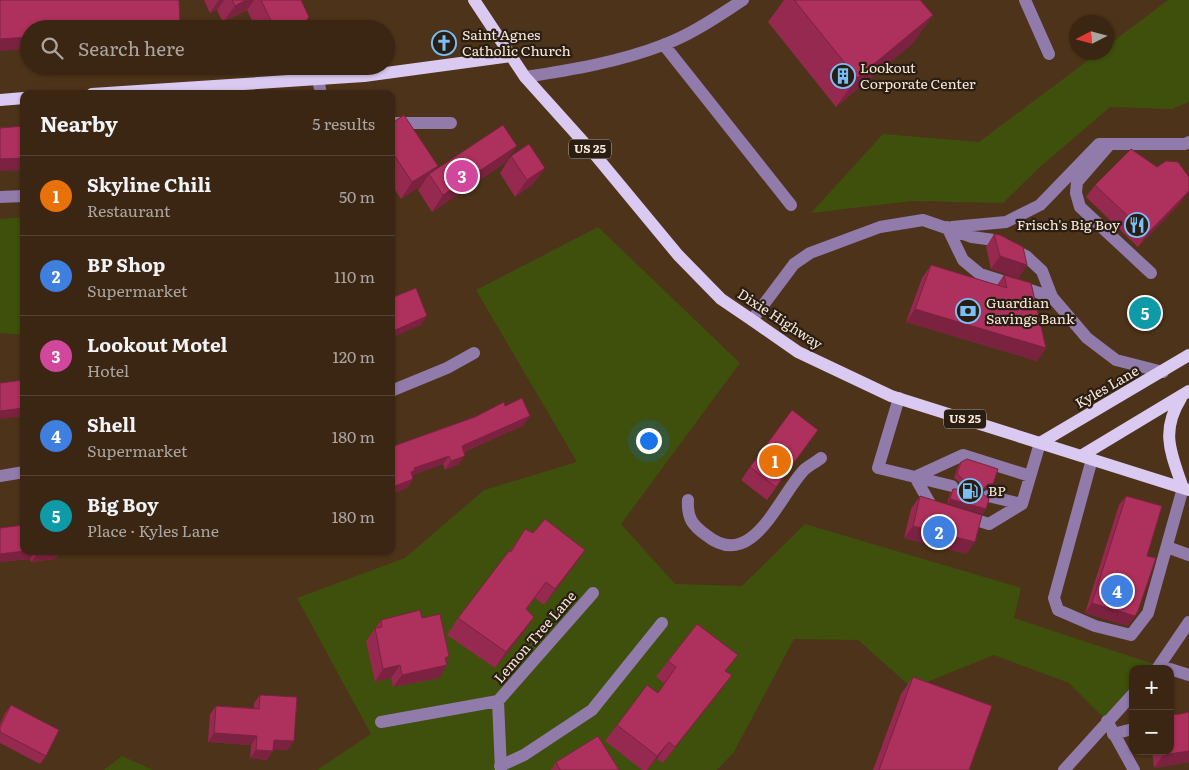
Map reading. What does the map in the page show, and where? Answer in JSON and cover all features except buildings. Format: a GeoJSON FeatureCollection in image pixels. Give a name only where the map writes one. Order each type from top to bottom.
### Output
{"type":"FeatureCollection","features":[{"type":"Feature","properties":{"kind":"main road","name":"Dixie Highway"},"geometry":{"type":"LineString","coordinates":[[474,0],[525,77],[596,156],[678,255],[721,299],[798,352],[858,382],[899,398],[1186,489]]}},
{"type":"Feature","properties":{"kind":"main road"},"geometry":{"type":"LineString","coordinates":[[395,72],[512,56]]}},
{"type":"Feature","properties":{"kind":"main road"},"geometry":{"type":"LineString","coordinates":[[138,90],[312,75]]}},
{"type":"Feature","properties":{"kind":"main road"},"geometry":{"type":"LineString","coordinates":[[344,75],[371,75]]}},
{"type":"Feature","properties":{"kind":"main road"},"geometry":{"type":"LineString","coordinates":[[0,100],[20,98]]}},
{"type":"Feature","properties":{"kind":"main road","name":"Kyles Lane"},"geometry":{"type":"LineString","coordinates":[[1040,443],[1189,356]]}},
{"type":"Feature","properties":{"kind":"main road"},"geometry":{"type":"LineString","coordinates":[[1086,457],[1186,393]]}},
{"type":"Feature","properties":{"kind":"main road"},"geometry":{"type":"LineString","coordinates":[[1186,393],[1173,411],[1168,431],[1172,454],[1186,489]]}},
{"type":"Feature","properties":{"kind":"street"},"geometry":{"type":"LineString","coordinates":[[525,77],[570,70],[664,45],[715,18],[743,0]]}},
{"type":"Feature","properties":{"kind":"street"},"geometry":{"type":"LineString","coordinates":[[1025,0],[1050,54]]}},
{"type":"Feature","properties":{"kind":"street"},"geometry":{"type":"LineString","coordinates":[[664,45],[791,205]]}},
{"type":"Feature","properties":{"kind":"street"},"geometry":{"type":"LineString","coordinates":[[322,90],[324,75]]}},
{"type":"Feature","properties":{"kind":"street"},"geometry":{"type":"LineString","coordinates":[[395,123],[451,123]]}},
{"type":"Feature","properties":{"kind":"street"},"geometry":{"type":"LineString","coordinates":[[947,227],[1006,222],[1040,206],[1098,144],[1187,143]]}},
{"type":"Feature","properties":{"kind":"street"},"geometry":{"type":"LineString","coordinates":[[1110,144],[1077,182],[1076,193],[1080,207],[1151,273]]}},
{"type":"Feature","properties":{"kind":"street"},"geometry":{"type":"LineString","coordinates":[[0,198],[20,196]]}},
{"type":"Feature","properties":{"kind":"street"},"geometry":{"type":"LineString","coordinates":[[752,320],[794,264],[810,253],[900,222],[923,220],[972,237],[994,240],[1026,256],[1042,270],[1052,297],[1086,338],[1116,360],[1163,372]]}},
{"type":"Feature","properties":{"kind":"street"},"geometry":{"type":"LineString","coordinates":[[947,227],[964,260],[980,274],[1052,297]]}},
{"type":"Feature","properties":{"kind":"street"},"geometry":{"type":"LineString","coordinates":[[395,389],[447,368],[474,353]]}},
{"type":"Feature","properties":{"kind":"street"},"geometry":{"type":"LineString","coordinates":[[899,398],[878,468],[952,486]]}},
{"type":"Feature","properties":{"kind":"street"},"geometry":{"type":"LineString","coordinates":[[915,478],[932,507],[989,524],[1022,504],[1040,443]]}},
{"type":"Feature","properties":{"kind":"street"},"geometry":{"type":"LineString","coordinates":[[915,478],[962,455],[1030,476]]}},
{"type":"Feature","properties":{"kind":"street"},"geometry":{"type":"LineString","coordinates":[[1086,457],[1054,598],[1058,610],[1095,626],[1131,635],[1148,613],[1186,489]]}},
{"type":"Feature","properties":{"kind":"street"},"geometry":{"type":"LineString","coordinates":[[688,500],[687,512],[693,525],[714,542],[728,547],[738,545],[751,539],[761,529],[806,469],[821,458]]}},
{"type":"Feature","properties":{"kind":"street"},"geometry":{"type":"LineString","coordinates":[[0,476],[20,473]]}},
{"type":"Feature","properties":{"kind":"street"},"geometry":{"type":"LineString","coordinates":[[988,496],[1022,504]]}},
{"type":"Feature","properties":{"kind":"street"},"geometry":{"type":"LineString","coordinates":[[1167,546],[1189,554]]}},
{"type":"Feature","properties":{"kind":"street","name":"Lemon Tree Lane"},"geometry":{"type":"LineString","coordinates":[[381,722],[498,701],[593,593]]}},
{"type":"Feature","properties":{"kind":"street"},"geometry":{"type":"LineString","coordinates":[[1166,665],[1189,622]]}},
{"type":"Feature","properties":{"kind":"street"},"geometry":{"type":"LineString","coordinates":[[498,701],[500,768],[524,755],[592,710],[662,623]]}},
{"type":"Feature","properties":{"kind":"street"},"geometry":{"type":"LineString","coordinates":[[1174,671],[1189,675]]}},
{"type":"Feature","properties":{"kind":"street"},"geometry":{"type":"LineString","coordinates":[[1064,770],[1129,698]]}},
{"type":"Feature","properties":{"kind":"street"},"geometry":{"type":"LineString","coordinates":[[1107,722],[1133,769]]}},
{"type":"Feature","properties":{"kind":"street"},"geometry":{"type":"LineString","coordinates":[[1113,734],[1129,730]]}},
{"type":"Feature","properties":{"kind":"green space"},"geometry":{"type":"Polygon","coordinates":[[[1168,0],[1189,0],[1189,102],[1172,109],[1110,107],[1039,168],[1003,203],[912,201],[811,213],[883,134],[979,142],[1089,60],[1114,60],[1114,41],[1168,0]]]}},
{"type":"Feature","properties":{"kind":"green space"},"geometry":{"type":"Polygon","coordinates":[[[20,217],[20,335],[0,333],[0,219],[20,217]]]}},
{"type":"Feature","properties":{"kind":"green space"},"geometry":{"type":"Polygon","coordinates":[[[598,227],[740,363],[621,524],[675,584],[742,586],[805,524],[1021,588],[1014,618],[1157,665],[1129,665],[1129,698],[1107,721],[1069,683],[994,655],[912,688],[858,640],[794,639],[734,752],[717,770],[317,770],[371,734],[297,598],[405,558],[484,490],[577,462],[476,290],[598,227]]]}},
{"type":"Feature","properties":{"kind":"green space"},"geometry":{"type":"Polygon","coordinates":[[[122,756],[153,770],[104,770],[122,756]]]}},
{"type":"Feature","properties":{"kind":"place","name":"Saint Agnes Catholic Church"},"geometry":{"type":"Point","coordinates":[444,43]}},
{"type":"Feature","properties":{"kind":"place","name":"Lookout Corporate Center"},"geometry":{"type":"Point","coordinates":[843,76]}},
{"type":"Feature","properties":{"kind":"place","name":"Lookout Motel"},"geometry":{"type":"Point","coordinates":[462,176]}},
{"type":"Feature","properties":{"kind":"place","name":"Frisch's Big Boy"},"geometry":{"type":"Point","coordinates":[1137,225]}},
{"type":"Feature","properties":{"kind":"place","name":"Guardian Savings Bank"},"geometry":{"type":"Point","coordinates":[968,311]}},
{"type":"Feature","properties":{"kind":"place","name":"Big Boy"},"geometry":{"type":"Point","coordinates":[1145,313]}},
{"type":"Feature","properties":{"kind":"place","name":"Skyline Chili"},"geometry":{"type":"Point","coordinates":[775,461]}},
{"type":"Feature","properties":{"kind":"place","name":"BP"},"geometry":{"type":"Point","coordinates":[970,491]}},
{"type":"Feature","properties":{"kind":"place","name":"BP Shop"},"geometry":{"type":"Point","coordinates":[939,532]}},
{"type":"Feature","properties":{"kind":"place","name":"Shell"},"geometry":{"type":"Point","coordinates":[1117,591]}}]}
